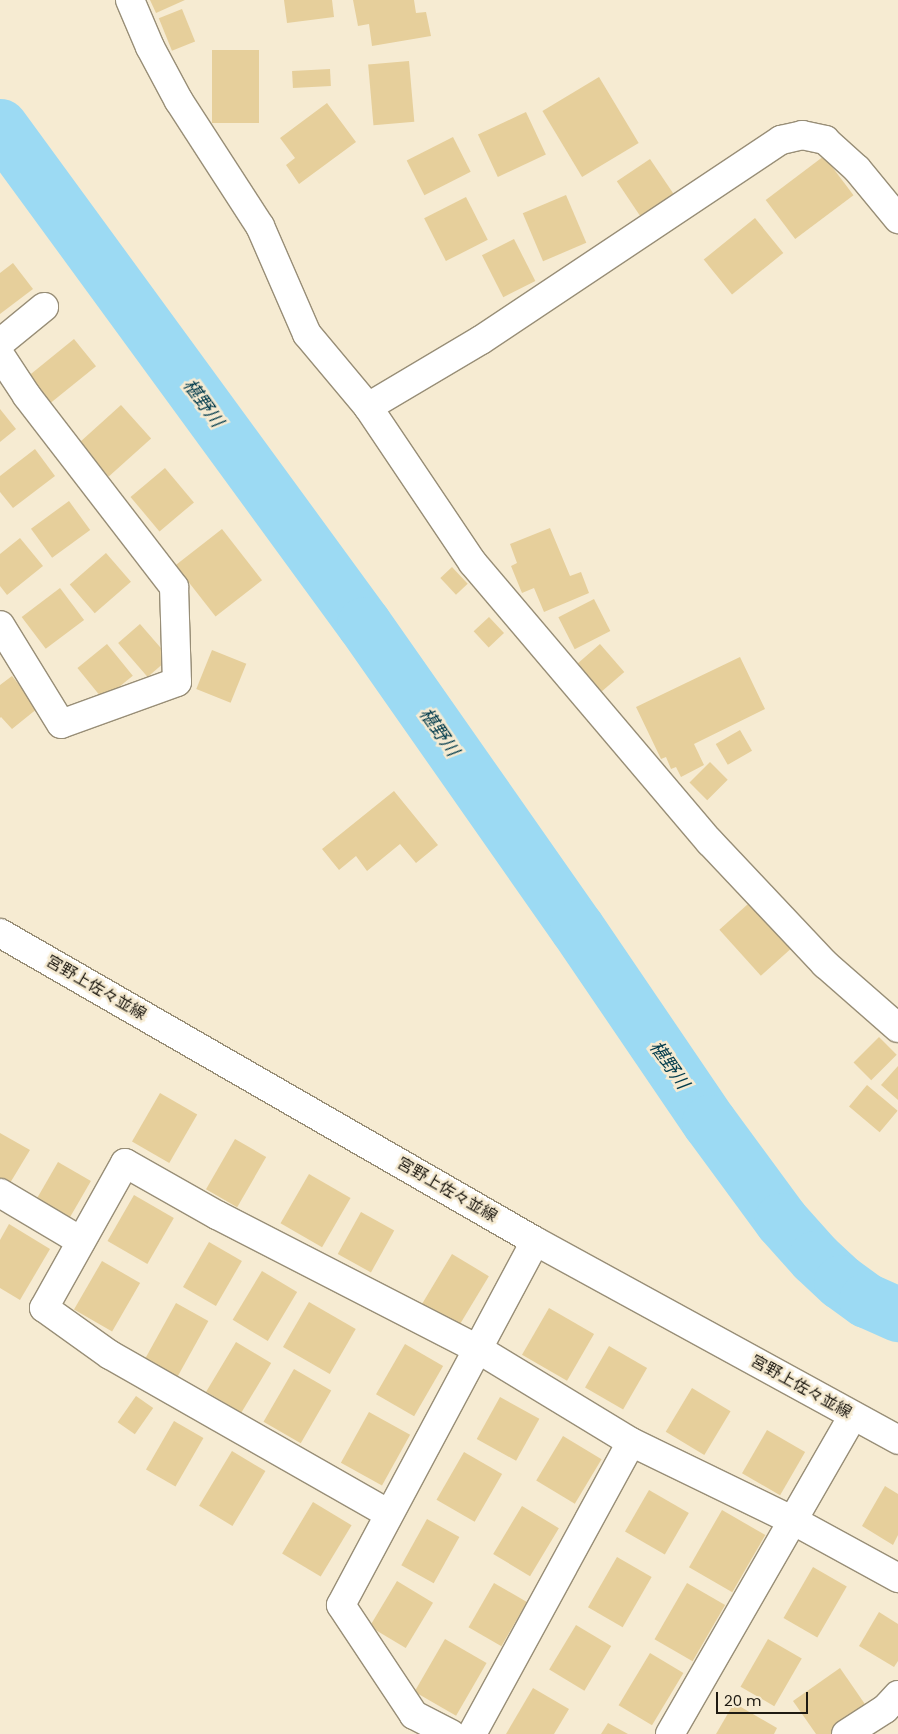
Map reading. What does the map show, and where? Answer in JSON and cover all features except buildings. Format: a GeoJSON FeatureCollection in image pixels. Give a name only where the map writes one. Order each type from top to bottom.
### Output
{"type":"FeatureCollection","features":[{"type":"Feature","properties":{"kind":"street"},"geometry":{"type":"LineString","coordinates":[[130,0],[150,47],[179,101],[260,226],[307,334],[368,407],[473,563],[710,842],[825,964],[898,1028]]}},
{"type":"Feature","properties":{"kind":"street"},"geometry":{"type":"LineString","coordinates":[[368,407],[481,340],[781,140],[802,135],[824,140],[857,168],[898,219]]}},
{"type":"Feature","properties":{"kind":"street"},"geometry":{"type":"LineString","coordinates":[[0,343],[44,307]]}},
{"type":"Feature","properties":{"kind":"street"},"geometry":{"type":"LineString","coordinates":[[0,355],[27,396],[174,586],[177,682],[61,724],[0,625]]}},
{"type":"Feature","properties":{"kind":"street","name":"宮野上佐々並線"},"geometry":{"type":"LineString","coordinates":[[0,933],[535,1241],[898,1440]]}},
{"type":"Feature","properties":{"kind":"street"},"geometry":{"type":"LineString","coordinates":[[389,1514],[110,1355],[44,1308],[125,1163],[217,1215],[478,1349],[631,1442],[794,1521],[898,1578]]}},
{"type":"Feature","properties":{"kind":"street"},"geometry":{"type":"LineString","coordinates":[[0,1193],[81,1241]]}},
{"type":"Feature","properties":{"kind":"street"},"geometry":{"type":"LineString","coordinates":[[450,1734],[414,1715],[341,1605],[535,1241]]}},
{"type":"Feature","properties":{"kind":"street"},"geometry":{"type":"LineString","coordinates":[[670,1734],[853,1416]]}},
{"type":"Feature","properties":{"kind":"street"},"geometry":{"type":"LineString","coordinates":[[472,1734],[631,1442]]}},
{"type":"Feature","properties":{"kind":"street"},"geometry":{"type":"LineString","coordinates":[[846,1734],[885,1709],[898,1695]]}},
{"type":"Feature","properties":{"kind":"waterway","name":"椹野川"},"geometry":{"type":"LineString","coordinates":[[0,126],[364,624],[577,928],[709,1122],[781,1220],[815,1258],[841,1282],[866,1300],[898,1314]]}}]}
